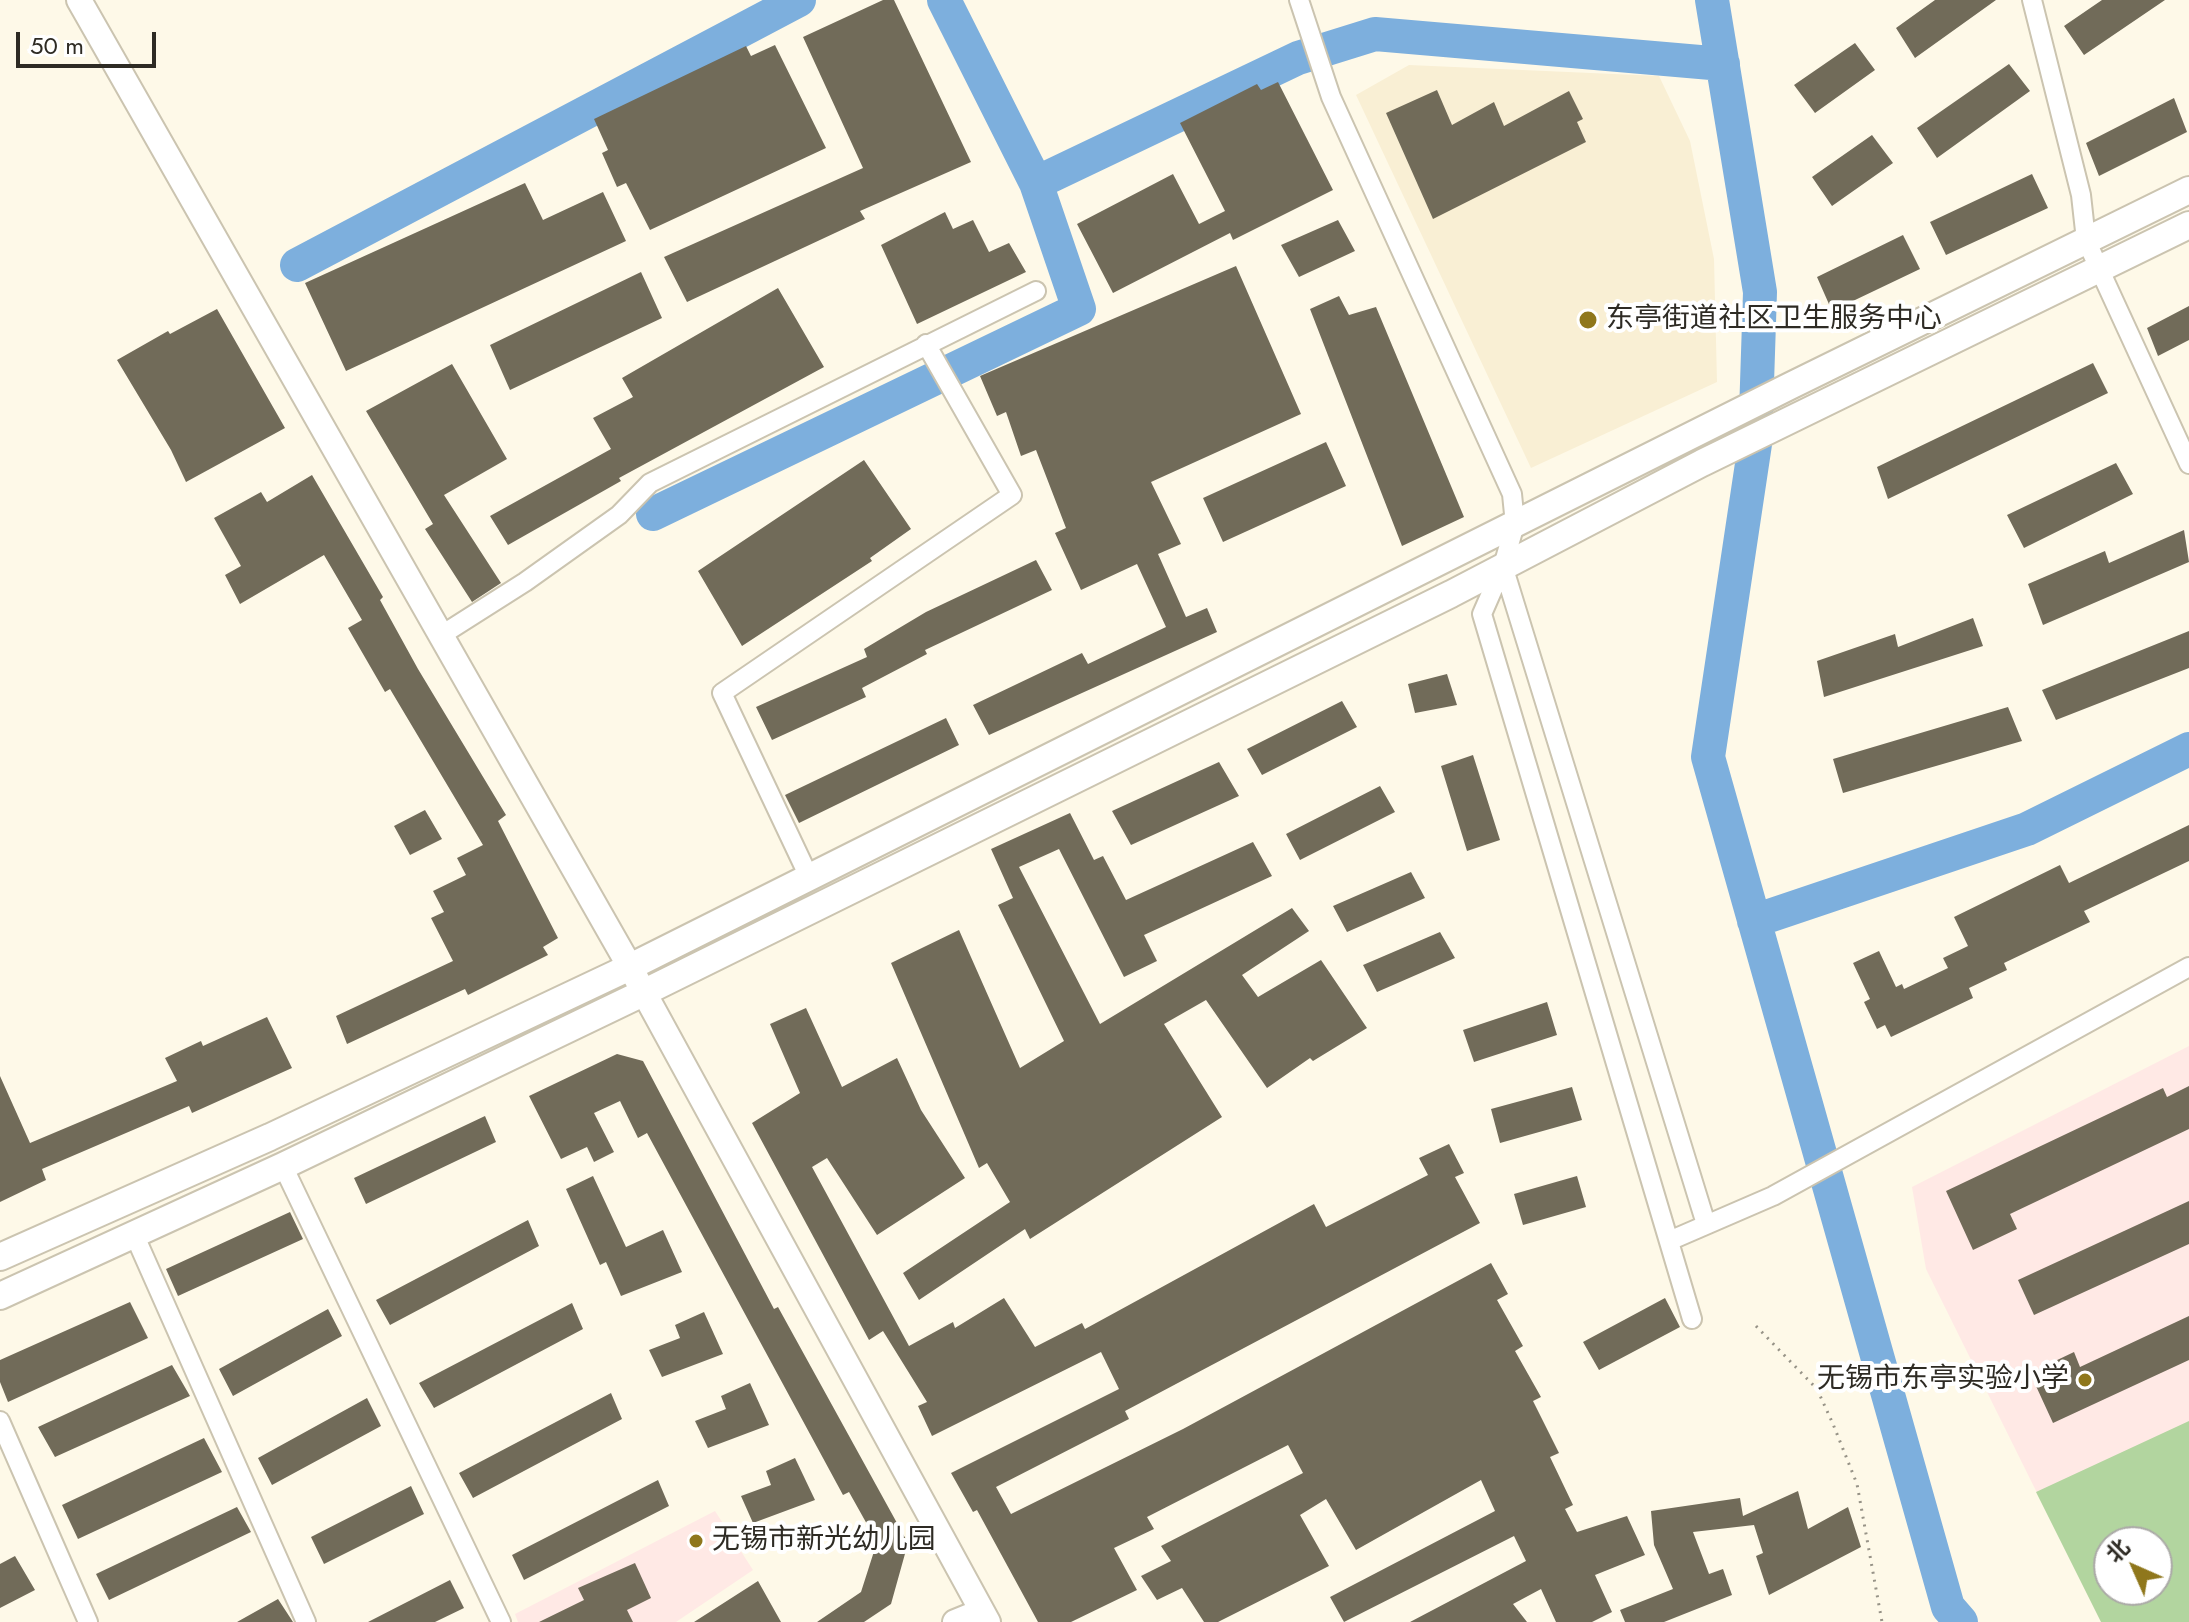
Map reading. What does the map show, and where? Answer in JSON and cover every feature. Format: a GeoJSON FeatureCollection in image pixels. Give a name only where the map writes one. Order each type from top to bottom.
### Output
{"type":"FeatureCollection","features":[{"type":"Feature","properties":{"kind":"main road"},"geometry":{"type":"LineString","coordinates":[[0,1257],[270,1137],[630,967],[1790,386],[2189,190]]}},
{"type":"Feature","properties":{"kind":"main road"},"geometry":{"type":"LineString","coordinates":[[0,1296],[283,1166],[643,993],[1503,566],[1789,419],[2189,225]]}},
{"type":"Feature","properties":{"kind":"street"},"geometry":{"type":"LineString","coordinates":[[79,0],[630,967],[980,1618],[955,1622]]}},
{"type":"Feature","properties":{"kind":"street"},"geometry":{"type":"LineString","coordinates":[[2032,0],[2081,195],[2086,240],[2097,270],[2189,464]]}},
{"type":"Feature","properties":{"kind":"street"},"geometry":{"type":"LineString","coordinates":[[1302,9],[1331,97],[1512,494],[1515,524],[1503,566],[1482,614],[1692,1319]]}},
{"type":"Feature","properties":{"kind":"street"},"geometry":{"type":"LineString","coordinates":[[440,636],[525,582],[619,515],[650,483],[1036,291]]}},
{"type":"Feature","properties":{"kind":"street"},"geometry":{"type":"LineString","coordinates":[[809,877],[722,693],[1012,495],[927,345]]}},
{"type":"Feature","properties":{"kind":"street"},"geometry":{"type":"LineString","coordinates":[[1503,566],[1706,1224]]}},
{"type":"Feature","properties":{"kind":"street"},"geometry":{"type":"LineString","coordinates":[[1669,1241],[1773,1196],[2189,967]]}},
{"type":"Feature","properties":{"kind":"street"},"geometry":{"type":"LineString","coordinates":[[283,1166],[501,1622]]}},
{"type":"Feature","properties":{"kind":"street"},"geometry":{"type":"LineString","coordinates":[[134,1234],[306,1622]]}},
{"type":"Feature","properties":{"kind":"street"},"geometry":{"type":"LineString","coordinates":[[0,1421],[88,1622]]}},
{"type":"Feature","properties":{"kind":"path"},"geometry":{"type":"LineString","coordinates":[[1756,1326],[1817,1389],[1833,1424],[1857,1484],[1882,1622]]}},
{"type":"Feature","properties":{"kind":"shaded area","name":"东亭街道社区卫生服务中心"},"geometry":{"type":"Polygon","coordinates":[[[1409,65],[1659,76],[1690,141],[1714,259],[1717,382],[1531,468],[1356,95],[1409,65]]]}},
{"type":"Feature","properties":{"kind":"shaded area","name":"无锡市东亭实验小学"},"geometry":{"type":"Polygon","coordinates":[[[2189,1046],[2189,1622],[2101,1622],[2093,1606],[2173,1606],[2173,1526],[2093,1526],[2093,1606],[1926,1269],[1912,1187],[2189,1046]]]}},
{"type":"Feature","properties":{"kind":"shaded area","name":"无锡市新光幼儿园"},"geometry":{"type":"Polygon","coordinates":[[[715,1511],[753,1570],[676,1622],[518,1622],[515,1614],[715,1511]]]}},
{"type":"Feature","properties":{"kind":"green space"},"geometry":{"type":"Polygon","coordinates":[[[2189,1421],[2189,1622],[2101,1622],[2036,1492],[2189,1421]]]}},
{"type":"Feature","properties":{"kind":"building"},"geometry":{"type":"Polygon","coordinates":[[[883,0],[894,0],[971,162],[860,211],[865,219],[687,302],[664,257],[863,168],[803,37],[883,0]]]}},
{"type":"Feature","properties":{"kind":"building"},"geometry":{"type":"Polygon","coordinates":[[[1935,0],[1996,0],[1915,58],[1896,28],[1935,0]]]}},
{"type":"Feature","properties":{"kind":"building"},"geometry":{"type":"Polygon","coordinates":[[[2102,0],[2165,0],[2084,55],[2064,26],[2102,0]]]}},
{"type":"Feature","properties":{"kind":"building"},"geometry":{"type":"Polygon","coordinates":[[[1855,43],[1875,70],[1815,113],[1794,85],[1855,43]]]}},
{"type":"Feature","properties":{"kind":"building"},"geometry":{"type":"Polygon","coordinates":[[[775,45],[826,148],[650,230],[626,183],[617,187],[602,153],[608,150],[594,119],[746,46],[751,56],[775,45]]]}},
{"type":"Feature","properties":{"kind":"building"},"geometry":{"type":"Polygon","coordinates":[[[2009,64],[2030,91],[1937,158],[1917,128],[2009,64]]]}},
{"type":"Feature","properties":{"kind":"building"},"geometry":{"type":"Polygon","coordinates":[[[1278,82],[1333,190],[1233,240],[1230,233],[1113,293],[1077,224],[1173,174],[1199,224],[1225,211],[1180,123],[1257,84],[1261,90],[1278,82]]]}},
{"type":"Feature","properties":{"kind":"building"},"geometry":{"type":"Polygon","coordinates":[[[1437,90],[1452,125],[1494,102],[1504,126],[1569,91],[1583,119],[1577,122],[1586,142],[1433,219],[1386,113],[1437,90]]]}},
{"type":"Feature","properties":{"kind":"building"},"geometry":{"type":"Polygon","coordinates":[[[2174,98],[2187,132],[2099,176],[2086,143],[2174,98]]]}},
{"type":"Feature","properties":{"kind":"building"},"geometry":{"type":"Polygon","coordinates":[[[1872,135],[1893,163],[1832,206],[1812,177],[1872,135]]]}},
{"type":"Feature","properties":{"kind":"building"},"geometry":{"type":"Polygon","coordinates":[[[2032,174],[2048,208],[1946,255],[1930,222],[2032,174]]]}},
{"type":"Feature","properties":{"kind":"building"},"geometry":{"type":"Polygon","coordinates":[[[525,183],[543,220],[603,192],[626,241],[346,371],[305,283],[525,183]]]}},
{"type":"Feature","properties":{"kind":"building"},"geometry":{"type":"Polygon","coordinates":[[[945,212],[953,229],[973,220],[989,252],[1009,243],[1026,272],[917,324],[881,245],[945,212]]]}},
{"type":"Feature","properties":{"kind":"building"},"geometry":{"type":"Polygon","coordinates":[[[1338,220],[1355,251],[1299,277],[1281,245],[1338,220]]]}},
{"type":"Feature","properties":{"kind":"building"},"geometry":{"type":"Polygon","coordinates":[[[1903,235],[1920,269],[1832,311],[1817,277],[1903,235]]]}},
{"type":"Feature","properties":{"kind":"building"},"geometry":{"type":"Polygon","coordinates":[[[1236,266],[1301,414],[1151,482],[1181,544],[1158,554],[1186,617],[1207,608],[1217,632],[989,735],[973,705],[1082,653],[1088,664],[1166,627],[1137,564],[1081,590],[1055,533],[1066,528],[1036,450],[1021,456],[1006,412],[997,416],[980,376],[1236,266]]]}},
{"type":"Feature","properties":{"kind":"building"},"geometry":{"type":"Polygon","coordinates":[[[641,272],[662,318],[510,390],[490,345],[641,272]]]}},
{"type":"Feature","properties":{"kind":"building"},"geometry":{"type":"Polygon","coordinates":[[[778,288],[824,367],[619,478],[621,481],[508,545],[490,516],[611,449],[593,418],[633,397],[622,378],[778,288]]]}},
{"type":"Feature","properties":{"kind":"building"},"geometry":{"type":"Polygon","coordinates":[[[1339,296],[1349,315],[1376,307],[1464,517],[1402,546],[1310,309],[1339,296]]]}},
{"type":"Feature","properties":{"kind":"building"},"geometry":{"type":"Polygon","coordinates":[[[2189,306],[2189,340],[2158,356],[2147,328],[2189,306]]]}},
{"type":"Feature","properties":{"kind":"building"},"geometry":{"type":"Polygon","coordinates":[[[217,309],[285,428],[186,482],[171,450],[117,360],[168,331],[170,334],[217,309]]]}},
{"type":"Feature","properties":{"kind":"building"},"geometry":{"type":"Polygon","coordinates":[[[2093,363],[2108,393],[1888,499],[1877,467],[2093,363]]]}},
{"type":"Feature","properties":{"kind":"building"},"geometry":{"type":"Polygon","coordinates":[[[452,364],[507,459],[444,495],[501,583],[472,602],[425,529],[433,524],[366,411],[452,364]]]}},
{"type":"Feature","properties":{"kind":"building"},"geometry":{"type":"Polygon","coordinates":[[[1326,442],[1346,486],[1223,542],[1203,498],[1326,442]]]}},
{"type":"Feature","properties":{"kind":"building"},"geometry":{"type":"Polygon","coordinates":[[[864,460],[911,529],[870,558],[872,561],[742,646],[698,571],[864,460]]]}},
{"type":"Feature","properties":{"kind":"building"},"geometry":{"type":"Polygon","coordinates":[[[2116,463],[2133,494],[2024,548],[2007,515],[2116,463]]]}},
{"type":"Feature","properties":{"kind":"building"},"geometry":{"type":"Polygon","coordinates":[[[312,475],[383,597],[380,600],[418,669],[506,815],[498,821],[558,938],[543,947],[548,955],[468,995],[465,989],[347,1044],[336,1016],[453,961],[431,918],[444,912],[433,891],[466,875],[457,858],[483,845],[390,689],[385,692],[348,628],[362,620],[324,555],[240,604],[225,575],[241,566],[214,518],[261,492],[267,502],[312,475]]]}},
{"type":"Feature","properties":{"kind":"building"},"geometry":{"type":"Polygon","coordinates":[[[2184,530],[2189,562],[2043,625],[2028,584],[2105,551],[2109,563],[2184,530]]]}},
{"type":"Feature","properties":{"kind":"building"},"geometry":{"type":"Polygon","coordinates":[[[1036,560],[1052,590],[925,650],[927,654],[862,688],[866,697],[772,740],[756,707],[867,657],[864,649],[926,612],[1036,560]]]}},
{"type":"Feature","properties":{"kind":"building"},"geometry":{"type":"Polygon","coordinates":[[[1973,618],[1983,646],[1824,697],[1817,661],[1895,634],[1898,647],[1973,618]]]}},
{"type":"Feature","properties":{"kind":"building"},"geometry":{"type":"Polygon","coordinates":[[[2189,631],[2189,668],[2056,720],[2042,690],[2189,631]]]}},
{"type":"Feature","properties":{"kind":"building"},"geometry":{"type":"Polygon","coordinates":[[[1447,674],[1457,705],[1415,713],[1408,684],[1447,674]]]}},
{"type":"Feature","properties":{"kind":"building"},"geometry":{"type":"Polygon","coordinates":[[[1342,701],[1357,727],[1262,775],[1247,749],[1342,701]]]}},
{"type":"Feature","properties":{"kind":"building"},"geometry":{"type":"Polygon","coordinates":[[[2008,707],[2022,741],[1843,793],[1833,759],[2008,707]]]}},
{"type":"Feature","properties":{"kind":"building"},"geometry":{"type":"Polygon","coordinates":[[[946,718],[959,745],[799,823],[785,795],[946,718]]]}},
{"type":"Feature","properties":{"kind":"building"},"geometry":{"type":"Polygon","coordinates":[[[1473,755],[1500,840],[1467,851],[1441,766],[1473,755]]]}},
{"type":"Feature","properties":{"kind":"building"},"geometry":{"type":"Polygon","coordinates":[[[1219,762],[1239,796],[1131,845],[1112,811],[1219,762]]]}},
{"type":"Feature","properties":{"kind":"building"},"geometry":{"type":"Polygon","coordinates":[[[1380,786],[1395,812],[1300,860],[1286,834],[1380,786]]]}},
{"type":"Feature","properties":{"kind":"building"},"geometry":{"type":"Polygon","coordinates":[[[425,810],[442,839],[410,855],[394,826],[425,810]]]}},
{"type":"Feature","properties":{"kind":"building"},"geometry":{"type":"Polygon","coordinates":[[[1070,813],[1094,860],[1103,856],[1126,900],[1253,842],[1272,876],[1144,935],[1157,961],[1124,977],[1059,849],[1019,867],[1100,1024],[1292,908],[1309,931],[1242,975],[1258,997],[1321,960],[1367,1028],[1313,1061],[1310,1058],[1267,1088],[1206,1000],[1164,1024],[1222,1117],[1030,1239],[1025,1229],[919,1300],[903,1273],[1010,1202],[987,1163],[979,1168],[891,963],[959,930],[1020,1068],[1064,1041],[998,905],[1013,898],[991,849],[1070,813]]]}},
{"type":"Feature","properties":{"kind":"building"},"geometry":{"type":"Polygon","coordinates":[[[2189,825],[2189,861],[2084,911],[2090,922],[2004,963],[2007,970],[1969,988],[1973,998],[1891,1037],[1885,1025],[1877,1029],[1864,1002],[1870,999],[1853,963],[1879,951],[1896,987],[1902,984],[1904,989],[1948,968],[1943,958],[1968,946],[1954,917],[2060,865],[2069,883],[2189,825]]]}},
{"type":"Feature","properties":{"kind":"building"},"geometry":{"type":"Polygon","coordinates":[[[1411,872],[1425,898],[1347,932],[1333,906],[1411,872]]]}},
{"type":"Feature","properties":{"kind":"building"},"geometry":{"type":"Polygon","coordinates":[[[1440,932],[1455,958],[1377,992],[1363,965],[1440,932]]]}},
{"type":"Feature","properties":{"kind":"building"},"geometry":{"type":"Polygon","coordinates":[[[1547,1002],[1557,1035],[1474,1062],[1463,1030],[1547,1002]]]}},
{"type":"Feature","properties":{"kind":"building"},"geometry":{"type":"Polygon","coordinates":[[[806,1008],[842,1087],[897,1058],[921,1110],[965,1178],[877,1235],[827,1158],[812,1167],[909,1346],[953,1322],[955,1328],[1004,1298],[1035,1347],[1082,1323],[1085,1329],[1314,1204],[1326,1227],[1428,1175],[1419,1158],[1449,1144],[1464,1173],[1455,1177],[1480,1223],[1125,1411],[1129,1419],[996,1487],[1011,1514],[1183,1429],[1491,1263],[1508,1294],[1497,1300],[1523,1346],[1515,1351],[1541,1397],[1533,1401],[1559,1453],[1550,1457],[1573,1505],[1565,1509],[1577,1532],[1627,1516],[1645,1555],[1595,1575],[1612,1612],[1592,1622],[1556,1622],[1541,1589],[1513,1604],[1527,1622],[1410,1622],[1526,1561],[1514,1536],[1344,1622],[1330,1597],[1495,1511],[1481,1480],[1356,1550],[1326,1499],[1300,1515],[1329,1566],[1218,1622],[1204,1622],[1182,1588],[1157,1600],[1141,1576],[1171,1561],[1161,1546],[1303,1473],[1288,1445],[1147,1517],[1154,1529],[1114,1548],[1137,1590],[1071,1622],[1038,1622],[977,1510],[973,1512],[951,1473],[1119,1389],[1101,1352],[932,1436],[918,1406],[927,1402],[883,1331],[869,1340],[752,1123],[800,1093],[770,1024],[806,1008]]]}},
{"type":"Feature","properties":{"kind":"building"},"geometry":{"type":"Polygon","coordinates":[[[267,1017],[292,1068],[192,1113],[189,1106],[42,1169],[46,1180],[0,1202],[0,1076],[30,1143],[177,1081],[165,1058],[201,1041],[203,1046],[267,1017]]]}},
{"type":"Feature","properties":{"kind":"building"},"geometry":{"type":"Polygon","coordinates":[[[617,1054],[643,1061],[774,1309],[778,1307],[908,1543],[891,1604],[864,1622],[817,1622],[861,1592],[877,1542],[849,1492],[843,1495],[647,1133],[638,1138],[620,1101],[594,1113],[614,1152],[594,1162],[587,1147],[561,1159],[529,1096],[617,1054]]]}},
{"type":"Feature","properties":{"kind":"building"},"geometry":{"type":"Polygon","coordinates":[[[2189,1086],[2189,1129],[2010,1214],[2017,1229],[1973,1250],[1946,1191],[2163,1088],[2167,1097],[2189,1086]]]}},
{"type":"Feature","properties":{"kind":"building"},"geometry":{"type":"Polygon","coordinates":[[[1572,1087],[1582,1120],[1500,1143],[1491,1109],[1572,1087]]]}},
{"type":"Feature","properties":{"kind":"building"},"geometry":{"type":"Polygon","coordinates":[[[485,1116],[496,1142],[366,1204],[354,1178],[485,1116]]]}},
{"type":"Feature","properties":{"kind":"building"},"geometry":{"type":"Polygon","coordinates":[[[593,1176],[626,1247],[663,1230],[682,1272],[621,1296],[606,1262],[600,1265],[566,1189],[593,1176]]]}},
{"type":"Feature","properties":{"kind":"building"},"geometry":{"type":"Polygon","coordinates":[[[1577,1176],[1586,1207],[1523,1225],[1514,1194],[1577,1176]]]}},
{"type":"Feature","properties":{"kind":"building"},"geometry":{"type":"Polygon","coordinates":[[[2189,1201],[2189,1244],[2034,1315],[2018,1280],[2189,1201]]]}},
{"type":"Feature","properties":{"kind":"building"},"geometry":{"type":"Polygon","coordinates":[[[290,1212],[303,1239],[178,1296],[166,1269],[290,1212]]]}},
{"type":"Feature","properties":{"kind":"building"},"geometry":{"type":"Polygon","coordinates":[[[528,1220],[539,1246],[390,1325],[376,1300],[528,1220]]]}},
{"type":"Feature","properties":{"kind":"building"},"geometry":{"type":"Polygon","coordinates":[[[1665,1298],[1680,1327],[1599,1370],[1583,1342],[1665,1298]]]}},
{"type":"Feature","properties":{"kind":"building"},"geometry":{"type":"Polygon","coordinates":[[[130,1302],[148,1338],[8,1402],[0,1382],[0,1360],[130,1302]]]}},
{"type":"Feature","properties":{"kind":"building"},"geometry":{"type":"Polygon","coordinates":[[[572,1303],[583,1329],[434,1408],[419,1383],[572,1303]]]}},
{"type":"Feature","properties":{"kind":"building"},"geometry":{"type":"Polygon","coordinates":[[[328,1309],[342,1336],[233,1396],[219,1369],[328,1309]]]}},
{"type":"Feature","properties":{"kind":"building"},"geometry":{"type":"Polygon","coordinates":[[[704,1312],[723,1354],[662,1377],[649,1350],[680,1338],[675,1325],[704,1312]]]}},
{"type":"Feature","properties":{"kind":"building"},"geometry":{"type":"Polygon","coordinates":[[[2189,1316],[2189,1360],[2053,1423],[2030,1373],[2074,1352],[2080,1367],[2189,1316]]]}},
{"type":"Feature","properties":{"kind":"building"},"geometry":{"type":"Polygon","coordinates":[[[172,1365],[190,1396],[55,1457],[38,1427],[172,1365]]]}},
{"type":"Feature","properties":{"kind":"building"},"geometry":{"type":"Polygon","coordinates":[[[750,1383],[769,1425],[708,1448],[695,1421],[726,1409],[721,1396],[750,1383]]]}},
{"type":"Feature","properties":{"kind":"building"},"geometry":{"type":"Polygon","coordinates":[[[611,1393],[622,1419],[473,1498],[459,1473],[611,1393]]]}},
{"type":"Feature","properties":{"kind":"building"},"geometry":{"type":"Polygon","coordinates":[[[367,1398],[381,1426],[272,1485],[258,1458],[367,1398]]]}},
{"type":"Feature","properties":{"kind":"building"},"geometry":{"type":"Polygon","coordinates":[[[204,1438],[222,1472],[78,1539],[62,1505],[204,1438]]]}},
{"type":"Feature","properties":{"kind":"building"},"geometry":{"type":"Polygon","coordinates":[[[795,1458],[815,1500],[753,1523],[741,1496],[771,1485],[766,1471],[795,1458]]]}},
{"type":"Feature","properties":{"kind":"building"},"geometry":{"type":"Polygon","coordinates":[[[658,1480],[669,1506],[524,1580],[512,1555],[658,1480]]]}},
{"type":"Feature","properties":{"kind":"building"},"geometry":{"type":"Polygon","coordinates":[[[411,1486],[424,1514],[324,1564],[311,1537],[411,1486]]]}},
{"type":"Feature","properties":{"kind":"building"},"geometry":{"type":"Polygon","coordinates":[[[1798,1491],[1808,1529],[1848,1507],[1861,1547],[1769,1595],[1756,1556],[1763,1553],[1754,1525],[1693,1532],[1709,1574],[1723,1569],[1732,1595],[1664,1622],[1625,1622],[1620,1610],[1673,1589],[1654,1545],[1651,1511],[1740,1498],[1743,1516],[1798,1491]]]}},
{"type":"Feature","properties":{"kind":"building"},"geometry":{"type":"Polygon","coordinates":[[[237,1507],[251,1532],[109,1600],[96,1574],[237,1507]]]}},
{"type":"Feature","properties":{"kind":"building"},"geometry":{"type":"Polygon","coordinates":[[[15,1556],[35,1590],[0,1608],[0,1564],[15,1556]]]}},
{"type":"Feature","properties":{"kind":"building"},"geometry":{"type":"Polygon","coordinates":[[[635,1563],[651,1598],[627,1610],[633,1622],[539,1622],[584,1600],[578,1588],[635,1563]]]}},
{"type":"Feature","properties":{"kind":"building"},"geometry":{"type":"Polygon","coordinates":[[[450,1580],[464,1608],[435,1622],[368,1622],[450,1580]]]}},
{"type":"Feature","properties":{"kind":"building"},"geometry":{"type":"Polygon","coordinates":[[[758,1581],[781,1622],[694,1622],[758,1581]]]}},
{"type":"Feature","properties":{"kind":"building"},"geometry":{"type":"Polygon","coordinates":[[[278,1599],[293,1622],[237,1622],[278,1599]]]}},
{"type":"Feature","properties":{"kind":"waterway"},"geometry":{"type":"LineString","coordinates":[[297,265],[799,0]]}},
{"type":"Feature","properties":{"kind":"waterway"},"geometry":{"type":"LineString","coordinates":[[944,0],[1036,183],[1298,58],[1375,34],[1723,64]]}},
{"type":"Feature","properties":{"kind":"waterway"},"geometry":{"type":"LineString","coordinates":[[1712,0],[1760,292],[1755,444],[1708,757],[1948,1607],[1961,1622]]}},
{"type":"Feature","properties":{"kind":"waterway"},"geometry":{"type":"LineString","coordinates":[[653,514],[1079,309],[1036,183]]}},
{"type":"Feature","properties":{"kind":"waterway"},"geometry":{"type":"LineString","coordinates":[[1754,921],[2027,829],[2189,749]]}},
{"type":"Feature","properties":{"kind":"place","name":"东亭街道社区卫生服务中心"},"geometry":{"type":"Point","coordinates":[1588,320]}},
{"type":"Feature","properties":{"kind":"place","name":"无锡市东亭实验小学"},"geometry":{"type":"Point","coordinates":[2085,1380]}},
{"type":"Feature","properties":{"kind":"place","name":"无锡市新光幼儿园"},"geometry":{"type":"Point","coordinates":[696,1541]}}]}
